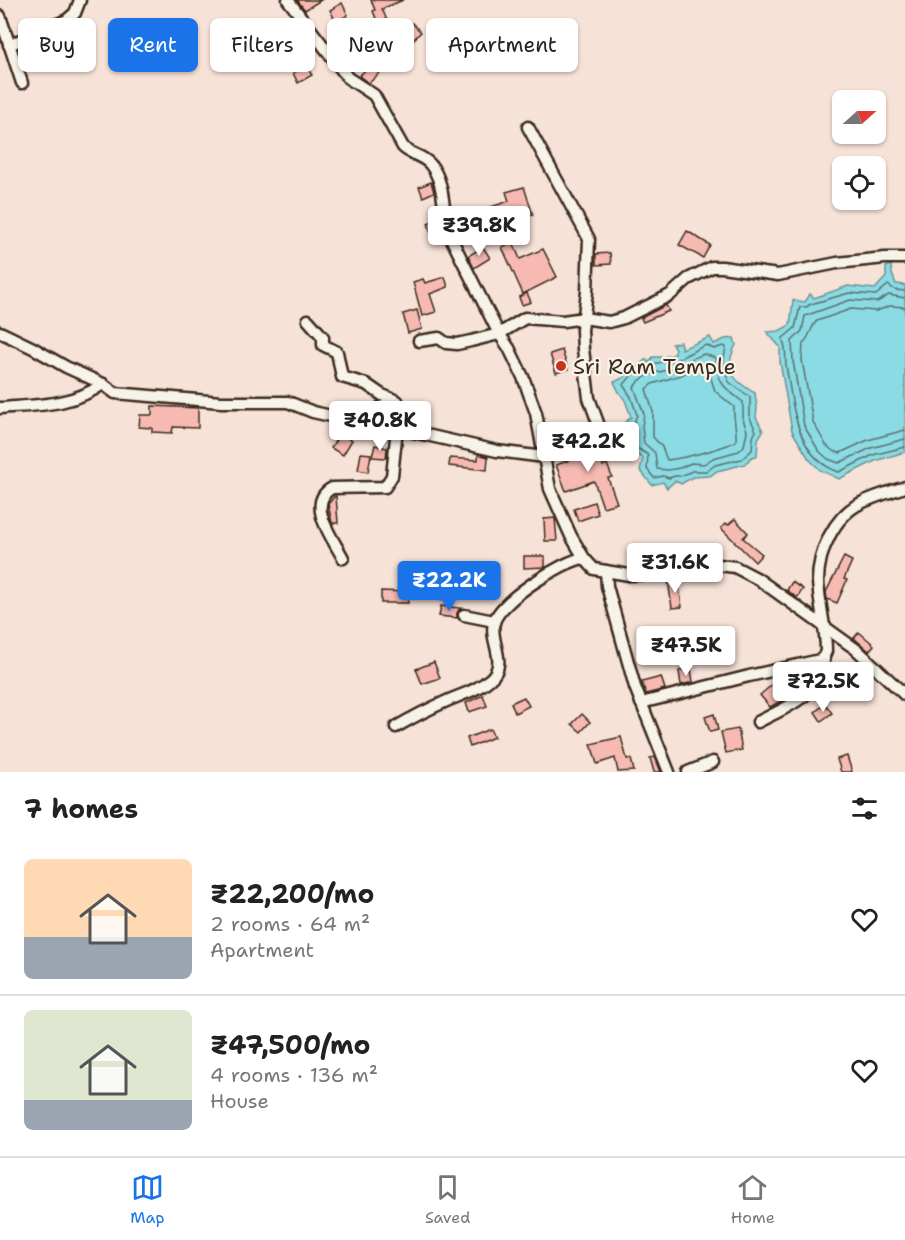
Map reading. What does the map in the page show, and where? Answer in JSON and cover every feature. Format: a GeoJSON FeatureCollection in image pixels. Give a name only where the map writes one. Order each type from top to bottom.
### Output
{"type":"FeatureCollection","features":[{"type":"Feature","properties":{"kind":"street"},"geometry":{"type":"LineString","coordinates":[[9,45],[67,21],[75,13],[80,0]]}},
{"type":"Feature","properties":{"kind":"street"},"geometry":{"type":"LineString","coordinates":[[288,0],[348,78],[374,95],[403,147],[409,153],[423,157],[431,166],[443,192],[444,220],[450,236],[499,333],[509,348],[532,398],[550,489],[571,537],[584,558],[594,569],[629,575],[654,574],[711,564],[735,567],[758,579],[822,624],[856,650],[905,695]]}},
{"type":"Feature","properties":{"kind":"street"},"geometry":{"type":"LineString","coordinates":[[0,16],[22,83]]}},
{"type":"Feature","properties":{"kind":"street"},"geometry":{"type":"LineString","coordinates":[[528,127],[588,239],[587,292],[582,330],[584,367],[589,398],[598,423]]}},
{"type":"Feature","properties":{"kind":"street"},"geometry":{"type":"LineString","coordinates":[[419,341],[439,338],[446,343],[457,344],[499,333],[525,318],[557,321],[584,318],[609,322],[624,318],[670,295],[688,279],[712,267],[778,275],[837,263],[905,258]]}},
{"type":"Feature","properties":{"kind":"street"},"geometry":{"type":"LineString","coordinates":[[308,320],[323,337],[323,345],[337,352],[342,377],[366,384],[382,395],[397,401]]}},
{"type":"Feature","properties":{"kind":"street"},"geometry":{"type":"LineString","coordinates":[[0,332],[103,384],[115,393],[221,402],[288,402],[313,412],[362,423],[497,451],[544,457]]}},
{"type":"Feature","properties":{"kind":"street"},"geometry":{"type":"LineString","coordinates":[[0,408],[74,400],[103,384]]}},
{"type":"Feature","properties":{"kind":"street"},"geometry":{"type":"LineString","coordinates":[[370,399],[382,395]]}},
{"type":"Feature","properties":{"kind":"street"},"geometry":{"type":"LineString","coordinates":[[343,558],[325,525],[320,499],[324,492],[332,488],[385,487],[392,476],[397,401]]}},
{"type":"Feature","properties":{"kind":"street"},"geometry":{"type":"LineString","coordinates":[[381,407],[397,401]]}},
{"type":"Feature","properties":{"kind":"street"},"geometry":{"type":"LineString","coordinates":[[758,722],[801,699],[823,674],[826,645],[818,579],[822,554],[833,528],[859,503],[905,487]]}},
{"type":"Feature","properties":{"kind":"street"},"geometry":{"type":"LineString","coordinates":[[396,727],[419,714],[472,691],[491,679],[498,669],[493,625],[496,616],[512,601],[516,593],[553,569],[584,558]]}},
{"type":"Feature","properties":{"kind":"street"},"geometry":{"type":"LineString","coordinates":[[606,571],[607,586],[623,650],[641,703],[669,772]]}},
{"type":"Feature","properties":{"kind":"street"},"geometry":{"type":"LineString","coordinates":[[464,615],[494,621]]}},
{"type":"Feature","properties":{"kind":"street"},"geometry":{"type":"LineString","coordinates":[[641,703],[806,664],[820,660],[824,656]]}},
{"type":"Feature","properties":{"kind":"street"},"geometry":{"type":"LineString","coordinates":[[688,772],[713,762]]}},
{"type":"Feature","properties":{"kind":"water"},"geometry":{"type":"Polygon","coordinates":[[[891,265],[896,284],[905,285],[905,452],[875,461],[839,479],[820,470],[809,459],[792,431],[780,362],[780,347],[767,332],[779,331],[790,325],[793,300],[805,302],[810,294],[814,298],[848,286],[875,289],[886,277],[886,267],[891,265]]]}},
{"type":"Feature","properties":{"kind":"water"},"geometry":{"type":"Polygon","coordinates":[[[710,337],[714,344],[734,338],[736,345],[730,368],[740,384],[755,393],[756,417],[763,431],[758,439],[757,456],[752,457],[745,464],[717,471],[710,476],[693,477],[681,484],[675,481],[667,488],[663,482],[652,485],[640,470],[643,458],[631,452],[630,432],[624,423],[631,417],[625,400],[614,382],[625,377],[627,370],[636,368],[646,359],[648,363],[653,357],[675,354],[672,344],[680,342],[682,349],[710,337]]]}},
{"type":"Feature","properties":{"kind":"building"},"geometry":{"type":"Polygon","coordinates":[[[297,0],[321,0],[305,10],[297,0]]]}},
{"type":"Feature","properties":{"kind":"building"},"geometry":{"type":"Polygon","coordinates":[[[371,0],[403,0],[382,9],[386,18],[376,18],[373,11],[375,10],[371,0]]]}},
{"type":"Feature","properties":{"kind":"building"},"geometry":{"type":"Polygon","coordinates":[[[342,3],[348,15],[343,18],[334,18],[330,10],[342,3]]]}},
{"type":"Feature","properties":{"kind":"building"},"geometry":{"type":"Polygon","coordinates":[[[414,25],[421,32],[414,39],[414,25]]]}},
{"type":"Feature","properties":{"kind":"building"},"geometry":{"type":"Polygon","coordinates":[[[310,72],[312,75],[298,83],[293,73],[310,72]]]}},
{"type":"Feature","properties":{"kind":"building"},"geometry":{"type":"Polygon","coordinates":[[[363,72],[381,72],[369,83],[359,76],[363,72]]]}},
{"type":"Feature","properties":{"kind":"building"},"geometry":{"type":"Polygon","coordinates":[[[431,182],[434,192],[423,197],[419,187],[431,182]]]}},
{"type":"Feature","properties":{"kind":"building"},"geometry":{"type":"Polygon","coordinates":[[[524,187],[533,215],[492,230],[485,209],[509,201],[506,192],[524,187]]]}},
{"type":"Feature","properties":{"kind":"building"},"geometry":{"type":"Polygon","coordinates":[[[438,219],[441,233],[432,236],[428,223],[438,219]]]}},
{"type":"Feature","properties":{"kind":"building"},"geometry":{"type":"Polygon","coordinates":[[[687,231],[710,245],[703,258],[679,245],[687,231]]]}},
{"type":"Feature","properties":{"kind":"building"},"geometry":{"type":"Polygon","coordinates":[[[513,242],[520,259],[543,249],[557,277],[523,294],[502,247],[513,242]]]}},
{"type":"Feature","properties":{"kind":"building"},"geometry":{"type":"Polygon","coordinates":[[[483,247],[490,258],[474,268],[468,256],[483,247]]]}},
{"type":"Feature","properties":{"kind":"building"},"geometry":{"type":"Polygon","coordinates":[[[610,253],[611,264],[596,265],[596,254],[610,253]]]}},
{"type":"Feature","properties":{"kind":"building"},"geometry":{"type":"Polygon","coordinates":[[[445,277],[448,287],[430,294],[436,312],[422,316],[413,282],[423,279],[425,283],[445,277]]]}},
{"type":"Feature","properties":{"kind":"building"},"geometry":{"type":"Polygon","coordinates":[[[527,293],[531,302],[522,305],[519,297],[527,293]]]}},
{"type":"Feature","properties":{"kind":"building"},"geometry":{"type":"Polygon","coordinates":[[[666,305],[669,311],[643,322],[641,318],[666,305]]]}},
{"type":"Feature","properties":{"kind":"building"},"geometry":{"type":"Polygon","coordinates":[[[417,310],[422,329],[408,333],[403,314],[417,310]]]}},
{"type":"Feature","properties":{"kind":"building"},"geometry":{"type":"Polygon","coordinates":[[[562,350],[568,369],[556,373],[550,354],[562,350]]]}},
{"type":"Feature","properties":{"kind":"building"},"geometry":{"type":"Polygon","coordinates":[[[152,406],[198,408],[198,428],[173,427],[172,433],[152,432],[152,428],[139,427],[140,415],[152,415],[152,406]]]}},
{"type":"Feature","properties":{"kind":"building"},"geometry":{"type":"Polygon","coordinates":[[[340,433],[352,440],[343,455],[331,448],[340,433]]]}},
{"type":"Feature","properties":{"kind":"building"},"geometry":{"type":"Polygon","coordinates":[[[592,438],[603,466],[607,464],[612,477],[608,478],[617,503],[603,507],[594,481],[566,491],[556,465],[584,455],[579,443],[592,438]]]}},
{"type":"Feature","properties":{"kind":"building"},"geometry":{"type":"Polygon","coordinates":[[[375,445],[387,448],[386,458],[372,457],[375,445]]]}},
{"type":"Feature","properties":{"kind":"building"},"geometry":{"type":"Polygon","coordinates":[[[361,453],[371,454],[368,472],[358,470],[361,453]]]}},
{"type":"Feature","properties":{"kind":"building"},"geometry":{"type":"Polygon","coordinates":[[[478,454],[488,457],[487,470],[449,466],[450,458],[478,460],[478,454]]]}},
{"type":"Feature","properties":{"kind":"building"},"geometry":{"type":"Polygon","coordinates":[[[335,496],[338,523],[332,523],[328,504],[335,496]]]}},
{"type":"Feature","properties":{"kind":"building"},"geometry":{"type":"Polygon","coordinates":[[[594,502],[598,514],[578,521],[574,509],[594,502]]]}},
{"type":"Feature","properties":{"kind":"building"},"geometry":{"type":"Polygon","coordinates":[[[555,518],[557,541],[545,541],[544,519],[555,518]]]}},
{"type":"Feature","properties":{"kind":"building"},"geometry":{"type":"Polygon","coordinates":[[[735,519],[748,533],[743,538],[762,554],[755,562],[721,528],[735,519]]]}},
{"type":"Feature","properties":{"kind":"building"},"geometry":{"type":"Polygon","coordinates":[[[524,556],[545,556],[545,567],[524,568],[524,556]]]}},
{"type":"Feature","properties":{"kind":"building"},"geometry":{"type":"Polygon","coordinates":[[[844,557],[852,561],[837,603],[827,599],[826,592],[844,557]]]}},
{"type":"Feature","properties":{"kind":"building"},"geometry":{"type":"Polygon","coordinates":[[[487,565],[488,573],[496,572],[497,585],[480,586],[478,566],[487,565]]]}},
{"type":"Feature","properties":{"kind":"building"},"geometry":{"type":"Polygon","coordinates":[[[678,579],[682,607],[672,608],[668,580],[678,579]]]}},
{"type":"Feature","properties":{"kind":"building"},"geometry":{"type":"Polygon","coordinates":[[[792,582],[803,589],[797,598],[787,590],[792,582]]]}},
{"type":"Feature","properties":{"kind":"building"},"geometry":{"type":"Polygon","coordinates":[[[430,584],[446,584],[446,599],[430,599],[430,584]]]}},
{"type":"Feature","properties":{"kind":"building"},"geometry":{"type":"Polygon","coordinates":[[[381,591],[408,592],[408,603],[381,603],[381,591]]]}},
{"type":"Feature","properties":{"kind":"building"},"geometry":{"type":"Polygon","coordinates":[[[441,606],[460,608],[457,618],[439,616],[441,606]]]}},
{"type":"Feature","properties":{"kind":"building"},"geometry":{"type":"Polygon","coordinates":[[[859,632],[874,645],[869,651],[854,638],[859,632]]]}},
{"type":"Feature","properties":{"kind":"building"},"geometry":{"type":"Polygon","coordinates":[[[434,662],[440,678],[422,684],[416,669],[434,662]]]}},
{"type":"Feature","properties":{"kind":"building"},"geometry":{"type":"Polygon","coordinates":[[[691,669],[693,682],[681,685],[679,671],[691,669]]]}},
{"type":"Feature","properties":{"kind":"building"},"geometry":{"type":"Polygon","coordinates":[[[661,677],[665,689],[646,694],[642,682],[661,677]]]}},
{"type":"Feature","properties":{"kind":"building"},"geometry":{"type":"Polygon","coordinates":[[[774,683],[786,698],[770,707],[760,695],[774,683]]]}},
{"type":"Feature","properties":{"kind":"building"},"geometry":{"type":"Polygon","coordinates":[[[483,695],[487,706],[469,712],[466,703],[483,695]]]}},
{"type":"Feature","properties":{"kind":"building"},"geometry":{"type":"Polygon","coordinates":[[[524,697],[529,706],[515,713],[511,703],[524,697]]]}},
{"type":"Feature","properties":{"kind":"building"},"geometry":{"type":"Polygon","coordinates":[[[825,704],[832,713],[821,721],[815,712],[825,704]]]}},
{"type":"Feature","properties":{"kind":"building"},"geometry":{"type":"Polygon","coordinates":[[[582,714],[590,722],[581,732],[572,724],[582,714]]]}},
{"type":"Feature","properties":{"kind":"building"},"geometry":{"type":"Polygon","coordinates":[[[714,714],[718,730],[710,732],[705,717],[714,714]]]}},
{"type":"Feature","properties":{"kind":"building"},"geometry":{"type":"Polygon","coordinates":[[[490,729],[494,737],[470,747],[467,738],[490,729]]]}},
{"type":"Feature","properties":{"kind":"building"},"geometry":{"type":"Polygon","coordinates":[[[738,729],[742,750],[726,753],[721,732],[738,729]]]}},
{"type":"Feature","properties":{"kind":"building"},"geometry":{"type":"Polygon","coordinates":[[[621,737],[627,759],[631,759],[634,771],[618,772],[615,758],[597,764],[591,744],[621,737]]]}},
{"type":"Feature","properties":{"kind":"building"},"geometry":{"type":"Polygon","coordinates":[[[847,756],[852,772],[841,772],[837,759],[847,756]]]}},
{"type":"Feature","properties":{"kind":"building"},"geometry":{"type":"Polygon","coordinates":[[[655,757],[661,772],[654,772],[650,758],[655,757]]]}},
{"type":"Feature","properties":{"kind":"place","name":"Sri Ram Temple"},"geometry":{"type":"Point","coordinates":[561,366]}}]}
